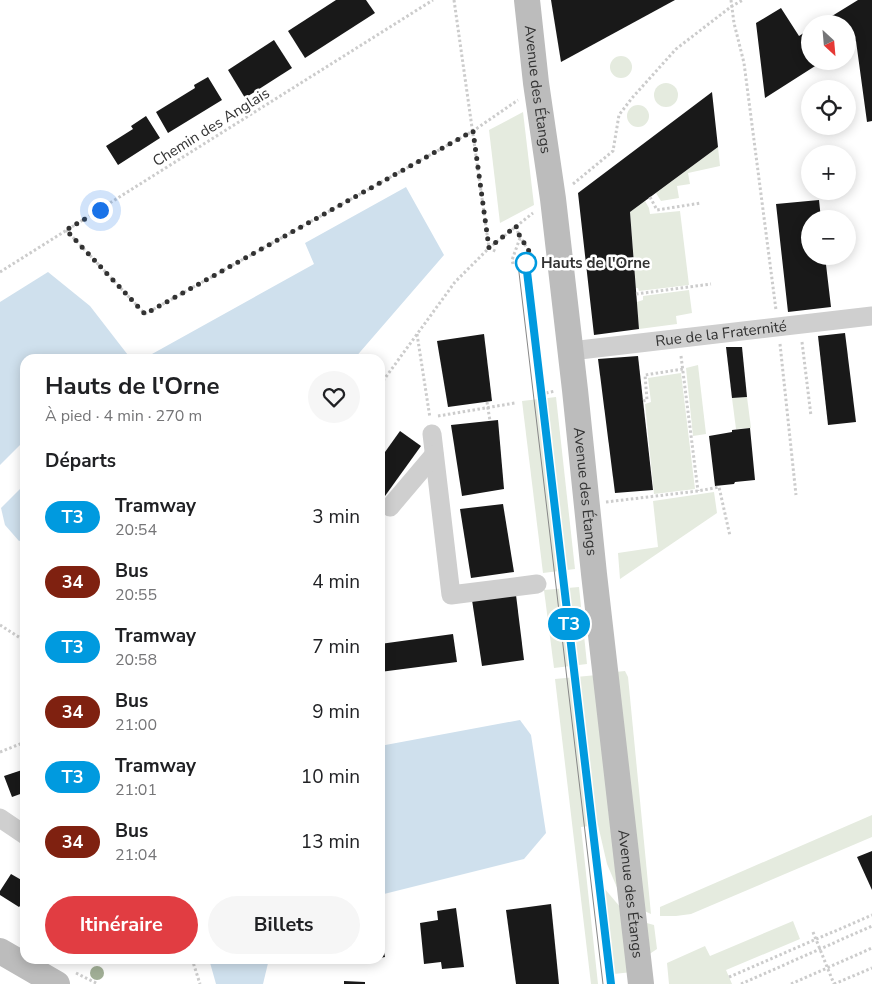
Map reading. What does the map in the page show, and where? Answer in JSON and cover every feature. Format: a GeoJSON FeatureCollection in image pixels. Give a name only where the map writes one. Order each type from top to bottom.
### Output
{"type":"FeatureCollection","features":[{"type":"Feature","properties":{"kind":"street","name":"Avenue des Étangs"},"geometry":{"type":"LineString","coordinates":[[527,0],[571,351],[594,574],[641,984]]}},
{"type":"Feature","properties":{"kind":"street","name":"Rue de la Fraternité"},"geometry":{"type":"LineString","coordinates":[[571,351],[872,316]]}},
{"type":"Feature","properties":{"kind":"street"},"geometry":{"type":"LineString","coordinates":[[431,426],[451,595],[537,584]]}},
{"type":"Feature","properties":{"kind":"street"},"geometry":{"type":"LineString","coordinates":[[390,507],[434,455]]}},
{"type":"Feature","properties":{"kind":"street"},"geometry":{"type":"LineString","coordinates":[[0,818],[20,831]]}},
{"type":"Feature","properties":{"kind":"street"},"geometry":{"type":"LineString","coordinates":[[0,951],[20,963]]}},
{"type":"Feature","properties":{"kind":"street"},"geometry":{"type":"LineString","coordinates":[[22,964],[57,984]]}},
{"type":"Feature","properties":{"kind":"path","name":"Chemin des Anglais"},"geometry":{"type":"LineString","coordinates":[[0,272],[433,0]]}},
{"type":"Feature","properties":{"kind":"path"},"geometry":{"type":"LineString","coordinates":[[454,0],[489,248]]}},
{"type":"Feature","properties":{"kind":"path"},"geometry":{"type":"LineString","coordinates":[[731,0],[734,23],[744,63],[778,326],[796,495]]}},
{"type":"Feature","properties":{"kind":"path"},"geometry":{"type":"LineString","coordinates":[[566,190],[613,151],[619,115],[676,49],[732,6],[743,0]]}},
{"type":"Feature","properties":{"kind":"path"},"geometry":{"type":"LineString","coordinates":[[66,230],[145,314],[473,131],[521,97]]}},
{"type":"Feature","properties":{"kind":"path"},"geometry":{"type":"LineString","coordinates":[[650,197],[657,210],[701,203]]}},
{"type":"Feature","properties":{"kind":"path"},"geometry":{"type":"LineString","coordinates":[[385,378],[455,282],[473,262],[535,212]]}},
{"type":"Feature","properties":{"kind":"path"},"geometry":{"type":"LineString","coordinates":[[516,226],[520,237],[535,261]]}},
{"type":"Feature","properties":{"kind":"path"},"geometry":{"type":"LineString","coordinates":[[513,264],[512,260],[520,237]]}},
{"type":"Feature","properties":{"kind":"path"},"geometry":{"type":"LineString","coordinates":[[489,248],[497,252]]}},
{"type":"Feature","properties":{"kind":"path"},"geometry":{"type":"LineString","coordinates":[[636,294],[711,284]]}},
{"type":"Feature","properties":{"kind":"path"},"geometry":{"type":"LineString","coordinates":[[800,324],[811,416]]}},
{"type":"Feature","properties":{"kind":"path"},"geometry":{"type":"LineString","coordinates":[[417,334],[431,426],[488,408],[515,403]]}},
{"type":"Feature","properties":{"kind":"path"},"geometry":{"type":"LineString","coordinates":[[681,352],[698,492]]}},
{"type":"Feature","properties":{"kind":"path"},"geometry":{"type":"LineString","coordinates":[[643,401],[647,400],[644,376],[683,369]]}},
{"type":"Feature","properties":{"kind":"path"},"geometry":{"type":"LineString","coordinates":[[487,402],[490,421]]}},
{"type":"Feature","properties":{"kind":"path"},"geometry":{"type":"LineString","coordinates":[[606,502],[719,488],[730,536]]}},
{"type":"Feature","properties":{"kind":"path"},"geometry":{"type":"LineString","coordinates":[[0,625],[20,638]]}},
{"type":"Feature","properties":{"kind":"path"},"geometry":{"type":"LineString","coordinates":[[0,752],[20,744]]}},
{"type":"Feature","properties":{"kind":"path"},"geometry":{"type":"LineString","coordinates":[[729,977],[872,916]]}},
{"type":"Feature","properties":{"kind":"path"},"geometry":{"type":"LineString","coordinates":[[741,984],[872,926]]}},
{"type":"Feature","properties":{"kind":"path"},"geometry":{"type":"LineString","coordinates":[[813,932],[834,984],[872,968]]}},
{"type":"Feature","properties":{"kind":"path"},"geometry":{"type":"LineString","coordinates":[[791,984],[872,948]]}},
{"type":"Feature","properties":{"kind":"path"},"geometry":{"type":"LineString","coordinates":[[194,964],[200,984]]}},
{"type":"Feature","properties":{"kind":"shaded area"},"geometry":{"type":"Polygon","coordinates":[[[621,56],[629,59],[632,67],[629,75],[621,78],[613,75],[610,67],[613,59],[621,56]]]}},
{"type":"Feature","properties":{"kind":"shaded area"},"geometry":{"type":"Polygon","coordinates":[[[666,83],[674,87],[678,95],[674,103],[666,107],[658,103],[654,95],[658,87],[666,83]]]}},
{"type":"Feature","properties":{"kind":"shaded area"},"geometry":{"type":"Polygon","coordinates":[[[638,105],[646,108],[649,116],[646,124],[638,127],[630,124],[627,116],[630,108],[638,105]]]}},
{"type":"Feature","properties":{"kind":"shaded area"},"geometry":{"type":"Polygon","coordinates":[[[523,112],[534,205],[500,223],[489,130],[523,112]]]}},
{"type":"Feature","properties":{"kind":"shaded area"},"geometry":{"type":"Polygon","coordinates":[[[718,147],[720,166],[688,173],[690,184],[677,186],[679,198],[661,201],[656,193],[718,147]]]}},
{"type":"Feature","properties":{"kind":"shaded area"},"geometry":{"type":"Polygon","coordinates":[[[645,201],[650,214],[680,211],[689,285],[639,291],[636,288],[630,212],[645,201]]]}},
{"type":"Feature","properties":{"kind":"shaded area"},"geometry":{"type":"Polygon","coordinates":[[[689,290],[692,313],[676,316],[677,324],[639,329],[637,302],[643,300],[643,296],[689,290]]]}},
{"type":"Feature","properties":{"kind":"shaded area"},"geometry":{"type":"Polygon","coordinates":[[[698,365],[706,434],[693,436],[686,368],[698,365]]]}},
{"type":"Feature","properties":{"kind":"shaded area"},"geometry":{"type":"Polygon","coordinates":[[[681,373],[695,489],[654,494],[645,404],[651,402],[648,378],[681,373]]]}},
{"type":"Feature","properties":{"kind":"shaded area"},"geometry":{"type":"Polygon","coordinates":[[[556,397],[575,569],[543,573],[522,401],[556,397]]]}},
{"type":"Feature","properties":{"kind":"shaded area"},"geometry":{"type":"Polygon","coordinates":[[[747,397],[751,428],[736,429],[732,398],[747,397]]]}},
{"type":"Feature","properties":{"kind":"shaded area"},"geometry":{"type":"Polygon","coordinates":[[[714,492],[717,513],[620,579],[618,553],[658,547],[653,501],[714,492]]]}},
{"type":"Feature","properties":{"kind":"shaded area"},"geometry":{"type":"Polygon","coordinates":[[[579,587],[587,664],[554,668],[544,590],[579,587]]]}},
{"type":"Feature","properties":{"kind":"shaded area"},"geometry":{"type":"Polygon","coordinates":[[[625,671],[628,677],[651,914],[640,909],[615,672],[625,671]]]}},
{"type":"Feature","properties":{"kind":"shaded area"},"geometry":{"type":"Polygon","coordinates":[[[597,675],[618,890],[607,864],[598,825],[581,827],[598,984],[591,984],[555,679],[597,675]]]}},
{"type":"Feature","properties":{"kind":"shaded area"},"geometry":{"type":"Polygon","coordinates":[[[872,815],[872,837],[691,914],[660,916],[660,907],[872,815]]]}},
{"type":"Feature","properties":{"kind":"shaded area"},"geometry":{"type":"Polygon","coordinates":[[[604,888],[621,908],[632,972],[614,974],[604,888]]]}},
{"type":"Feature","properties":{"kind":"shaded area"},"geometry":{"type":"Polygon","coordinates":[[[793,921],[800,939],[726,970],[732,984],[669,984],[667,963],[705,946],[710,956],[793,921]]]}},
{"type":"Feature","properties":{"kind":"shaded area"},"geometry":{"type":"Polygon","coordinates":[[[643,922],[654,925],[657,949],[648,955],[643,922]]]}},
{"type":"Feature","properties":{"kind":"water"},"geometry":{"type":"Polygon","coordinates":[[[406,187],[444,255],[358,354],[152,354],[314,264],[305,243],[406,187]]]}},
{"type":"Feature","properties":{"kind":"water"},"geometry":{"type":"Polygon","coordinates":[[[48,272],[90,306],[127,354],[20,354],[20,445],[0,465],[0,302],[48,272]]]}},
{"type":"Feature","properties":{"kind":"water"},"geometry":{"type":"Polygon","coordinates":[[[20,489],[20,541],[5,525],[1,508],[20,489]]]}},
{"type":"Feature","properties":{"kind":"water"},"geometry":{"type":"Polygon","coordinates":[[[520,720],[531,735],[546,833],[524,859],[385,894],[385,745],[520,720]]]}},
{"type":"Feature","properties":{"kind":"water"},"geometry":{"type":"Polygon","coordinates":[[[210,964],[268,964],[263,984],[216,984],[210,964]]]}},
{"type":"Feature","properties":{"kind":"building"},"geometry":{"type":"Polygon","coordinates":[[[336,0],[366,0],[375,13],[305,58],[288,31],[336,0]]]}},
{"type":"Feature","properties":{"kind":"building"},"geometry":{"type":"Polygon","coordinates":[[[551,0],[675,0],[561,62],[551,0]]]}},
{"type":"Feature","properties":{"kind":"building"},"geometry":{"type":"Polygon","coordinates":[[[858,0],[872,0],[872,121],[867,122],[856,41],[856,15],[834,15],[858,0]]]}},
{"type":"Feature","properties":{"kind":"building"},"geometry":{"type":"Polygon","coordinates":[[[781,8],[799,36],[801,35],[801,70],[809,70],[765,98],[756,23],[781,8]]]}},
{"type":"Feature","properties":{"kind":"building"},"geometry":{"type":"Polygon","coordinates":[[[274,40],[292,68],[245,98],[228,70],[274,40]]]}},
{"type":"Feature","properties":{"kind":"building"},"geometry":{"type":"Polygon","coordinates":[[[208,77],[222,100],[168,133],[156,112],[195,88],[194,85],[208,77]]]}},
{"type":"Feature","properties":{"kind":"building"},"geometry":{"type":"Polygon","coordinates":[[[712,92],[718,147],[630,212],[639,329],[594,335],[578,193],[712,92]]]}},
{"type":"Feature","properties":{"kind":"building"},"geometry":{"type":"Polygon","coordinates":[[[146,116],[160,138],[118,165],[106,146],[133,129],[131,126],[146,116]]]}},
{"type":"Feature","properties":{"kind":"building"},"geometry":{"type":"Polygon","coordinates":[[[819,200],[820,210],[801,210],[801,265],[826,265],[831,307],[788,312],[776,204],[819,200]]]}},
{"type":"Feature","properties":{"kind":"building"},"geometry":{"type":"Polygon","coordinates":[[[845,333],[856,422],[828,425],[818,336],[845,333]]]}},
{"type":"Feature","properties":{"kind":"building"},"geometry":{"type":"Polygon","coordinates":[[[484,334],[492,401],[448,407],[437,341],[484,334]]]}},
{"type":"Feature","properties":{"kind":"building"},"geometry":{"type":"Polygon","coordinates":[[[726,347],[742,347],[747,397],[732,398],[726,347]]]}},
{"type":"Feature","properties":{"kind":"building"},"geometry":{"type":"Polygon","coordinates":[[[638,356],[653,490],[615,493],[598,359],[638,356]]]}},
{"type":"Feature","properties":{"kind":"building"},"geometry":{"type":"Polygon","coordinates":[[[498,420],[504,489],[462,496],[451,425],[498,420]]]}},
{"type":"Feature","properties":{"kind":"building"},"geometry":{"type":"Polygon","coordinates":[[[750,428],[755,480],[715,486],[709,436],[750,428]]]}},
{"type":"Feature","properties":{"kind":"building"},"geometry":{"type":"Polygon","coordinates":[[[400,431],[421,446],[385,496],[385,452],[400,431]]]}},
{"type":"Feature","properties":{"kind":"building"},"geometry":{"type":"Polygon","coordinates":[[[503,504],[514,572],[471,578],[460,509],[503,504]]]}},
{"type":"Feature","properties":{"kind":"building"},"geometry":{"type":"Polygon","coordinates":[[[516,595],[524,660],[482,666],[472,600],[516,595]]]}},
{"type":"Feature","properties":{"kind":"building"},"geometry":{"type":"Polygon","coordinates":[[[453,634],[457,662],[385,671],[385,643],[453,634]]]}},
{"type":"Feature","properties":{"kind":"building"},"geometry":{"type":"Polygon","coordinates":[[[20,771],[20,794],[12,797],[4,776],[20,771]]]}},
{"type":"Feature","properties":{"kind":"building"},"geometry":{"type":"Polygon","coordinates":[[[872,851],[872,890],[857,857],[872,851]]]}},
{"type":"Feature","properties":{"kind":"building"},"geometry":{"type":"Polygon","coordinates":[[[11,874],[20,879],[20,906],[0,895],[0,891],[11,874]]]}},
{"type":"Feature","properties":{"kind":"building"},"geometry":{"type":"Polygon","coordinates":[[[551,904],[559,984],[516,984],[506,910],[551,904]]]}},
{"type":"Feature","properties":{"kind":"building"},"geometry":{"type":"Polygon","coordinates":[[[456,908],[464,967],[442,969],[441,962],[424,964],[420,923],[438,920],[437,911],[456,908]]]}},
{"type":"Feature","properties":{"kind":"building"},"geometry":{"type":"Polygon","coordinates":[[[344,981],[365,982],[365,984],[344,984],[344,981]]]}},
{"type":"Feature","properties":{"kind":"tram line"},"geometry":{"type":"LineString","coordinates":[[526,263],[611,984]]}},
{"type":"Feature","properties":{"kind":"tram line","name":"T3"},"geometry":{"type":"LineString","coordinates":[[526,263],[611,984]]}},
{"type":"Feature","properties":{"kind":"tram line"},"geometry":{"type":"LineString","coordinates":[[518,264],[603,984]]}},
{"type":"Feature","properties":{"kind":"place","name":"Hauts de l'Orne"},"geometry":{"type":"Point","coordinates":[526,263]}},
{"type":"Feature","properties":{"kind":"route"},"geometry":{"type":"LineString","coordinates":[[100,210],[66,230],[145,314],[473,131],[489,248],[516,226],[518,233],[535,261],[526,263]]}}]}
